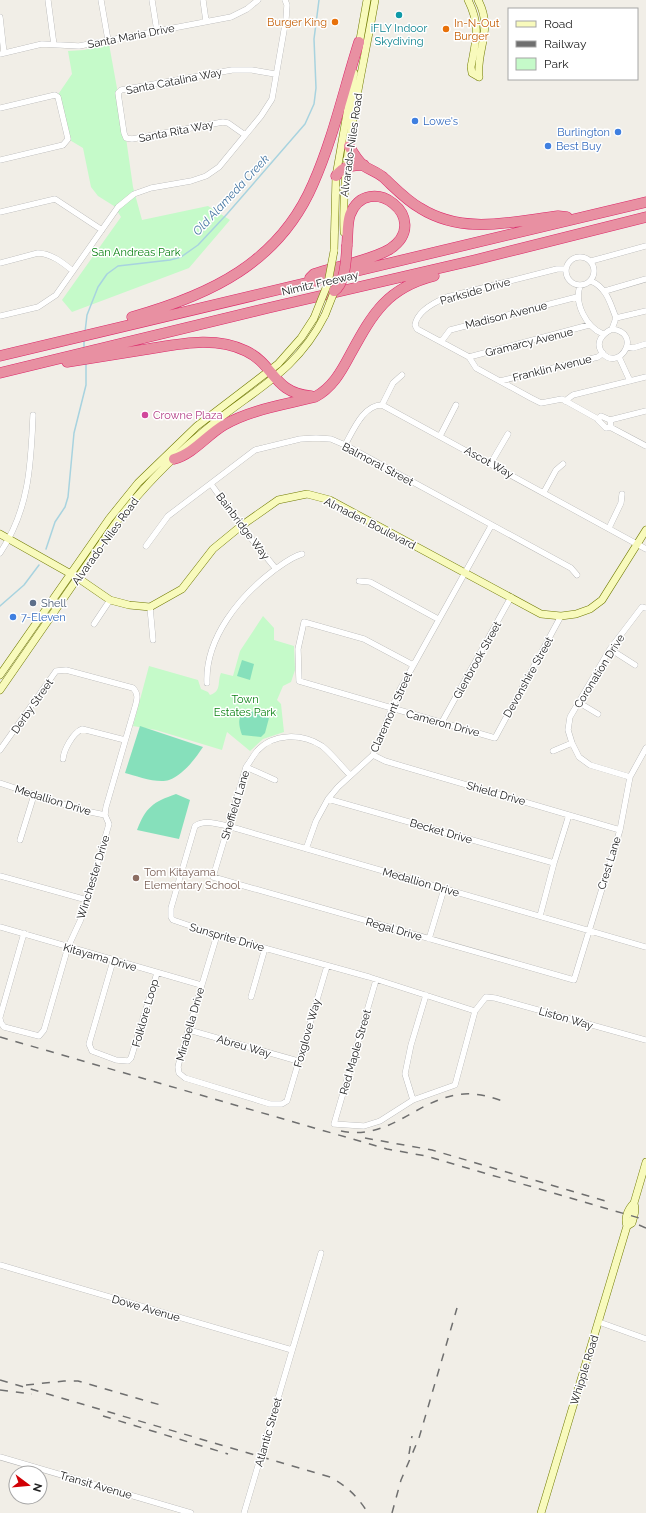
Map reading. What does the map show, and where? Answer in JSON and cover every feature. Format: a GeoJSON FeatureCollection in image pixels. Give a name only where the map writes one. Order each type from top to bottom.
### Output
{"type":"FeatureCollection","features":[{"type":"Feature","properties":{"kind":"highway"},"geometry":{"type":"LineString","coordinates":[[98,332],[208,291],[247,268],[272,246],[299,211],[314,184],[359,42]]}},
{"type":"Feature","properties":{"kind":"highway"},"geometry":{"type":"LineString","coordinates":[[349,146],[364,165],[381,175],[420,209],[452,222],[482,225],[558,216],[575,218]]}},
{"type":"Feature","properties":{"kind":"highway"},"geometry":{"type":"LineString","coordinates":[[336,176],[341,169],[346,166],[364,165]]}},
{"type":"Feature","properties":{"kind":"highway"},"geometry":{"type":"LineString","coordinates":[[304,283],[314,274],[380,254],[394,245],[401,237],[404,227],[403,216],[398,206],[390,200],[380,196],[370,197],[360,202],[350,215],[345,246],[342,279],[339,288],[334,291]]}},
{"type":"Feature","properties":{"kind":"highway","name":"Nimitz Freeway"},"geometry":{"type":"LineString","coordinates":[[0,356],[55,353],[98,332],[646,202]]}},
{"type":"Feature","properties":{"kind":"highway","name":"Nimitz Freeway"},"geometry":{"type":"LineString","coordinates":[[99,353],[646,217]]}},
{"type":"Feature","properties":{"kind":"highway"},"geometry":{"type":"LineString","coordinates":[[174,459],[183,456],[206,437],[233,420],[256,411],[321,394],[339,375],[368,321],[383,303],[414,282],[463,267],[475,260]]}},
{"type":"Feature","properties":{"kind":"highway"},"geometry":{"type":"LineString","coordinates":[[0,361],[55,353],[99,353],[187,343],[219,343],[234,346],[250,353],[260,360],[285,388],[294,393],[310,396],[321,394]]}},
{"type":"Feature","properties":{"kind":"highway"},"geometry":{"type":"LineString","coordinates":[[0,373],[43,363],[55,353]]}},
{"type":"Feature","properties":{"kind":"main road","name":"Alvarado-Niles Road"},"geometry":{"type":"LineString","coordinates":[[0,675],[108,520],[138,483],[197,426],[273,375],[314,318],[328,283],[335,248],[336,176],[366,0]]}},
{"type":"Feature","properties":{"kind":"main road","name":"Alvarado-Niles Road"},"geometry":{"type":"LineString","coordinates":[[345,246],[343,198],[346,166],[375,0]]}},
{"type":"Feature","properties":{"kind":"main road"},"geometry":{"type":"LineString","coordinates":[[468,0],[475,14],[477,28],[471,67],[472,73],[479,77],[478,68],[485,33],[482,9],[478,0]]}},
{"type":"Feature","properties":{"kind":"main road","name":"Alvarado-Niles Road"},"geometry":{"type":"LineString","coordinates":[[0,690],[115,524],[134,500],[174,459],[215,422],[304,349],[325,316],[334,291]]}},
{"type":"Feature","properties":{"kind":"main road"},"geometry":{"type":"LineString","coordinates":[[115,524],[115,520],[120,512],[139,488],[138,483]]}},
{"type":"Feature","properties":{"kind":"main road","name":"Almaden Boulevard"},"geometry":{"type":"LineString","coordinates":[[0,534],[78,578],[110,600],[128,606],[150,606],[172,596],[182,589],[213,549],[241,526],[278,500],[307,494],[330,500],[541,614],[561,616],[576,614],[590,609],[602,600],[646,530]]}},
{"type":"Feature","properties":{"kind":"main road","name":"Whipple Road"},"geometry":{"type":"LineString","coordinates":[[541,1513],[627,1226],[625,1221],[629,1208],[634,1203],[646,1162]]}},
{"type":"Feature","properties":{"kind":"street"},"geometry":{"type":"LineString","coordinates":[[48,0],[54,45]]}},
{"type":"Feature","properties":{"kind":"street"},"geometry":{"type":"LineString","coordinates":[[101,0],[108,40]]}},
{"type":"Feature","properties":{"kind":"street"},"geometry":{"type":"LineString","coordinates":[[152,0],[157,31]]}},
{"type":"Feature","properties":{"kind":"street"},"geometry":{"type":"LineString","coordinates":[[202,0],[206,21]]}},
{"type":"Feature","properties":{"kind":"street","name":"Santa Maria Drive"},"geometry":{"type":"LineString","coordinates":[[2,54],[42,44],[79,46],[231,17],[247,9],[258,0]]}},
{"type":"Feature","properties":{"kind":"street"},"geometry":{"type":"LineString","coordinates":[[0,316],[32,309],[45,303],[56,295],[118,207],[134,194],[151,188],[192,181],[213,172],[261,116],[272,99],[286,19],[287,5],[285,0]]}},
{"type":"Feature","properties":{"kind":"street"},"geometry":{"type":"LineString","coordinates":[[0,17],[2,54]]}},
{"type":"Feature","properties":{"kind":"street","name":"Santa Catalina Way"},"geometry":{"type":"LineString","coordinates":[[126,138],[118,98],[118,93],[121,90],[232,70],[252,70],[276,74]]}},
{"type":"Feature","properties":{"kind":"street"},"geometry":{"type":"LineString","coordinates":[[0,108],[55,95],[57,96],[68,133],[66,142],[0,160]]}},
{"type":"Feature","properties":{"kind":"street","name":"Santa Rita Way"},"geometry":{"type":"LineString","coordinates":[[126,138],[132,139],[223,122],[228,123],[245,135]]}},
{"type":"Feature","properties":{"kind":"street"},"geometry":{"type":"LineString","coordinates":[[0,212],[55,199],[102,230]]}},
{"type":"Feature","properties":{"kind":"street"},"geometry":{"type":"LineString","coordinates":[[580,286],[569,280],[566,269],[569,263],[579,257],[591,261],[646,246]]}},
{"type":"Feature","properties":{"kind":"street"},"geometry":{"type":"LineString","coordinates":[[0,263],[44,254],[53,256],[73,271]]}},
{"type":"Feature","properties":{"kind":"street"},"geometry":{"type":"LineString","coordinates":[[580,286],[591,281],[595,271],[591,261]]}},
{"type":"Feature","properties":{"kind":"street","name":"Parkside Drive"},"geometry":{"type":"LineString","coordinates":[[566,269],[557,269],[447,297],[434,302],[424,310],[416,321],[415,325],[417,329],[469,357],[476,368],[541,403],[557,399],[565,400],[573,395],[646,377]]}},
{"type":"Feature","properties":{"kind":"street"},"geometry":{"type":"LineString","coordinates":[[605,291],[646,280]]}},
{"type":"Feature","properties":{"kind":"street"},"geometry":{"type":"LineString","coordinates":[[591,281],[602,286],[605,291],[616,318],[612,329]]}},
{"type":"Feature","properties":{"kind":"street"},"geometry":{"type":"LineString","coordinates":[[580,286],[577,298],[589,325],[603,334]]}},
{"type":"Feature","properties":{"kind":"street","name":"Madison Avenue"},"geometry":{"type":"LineString","coordinates":[[441,342],[450,330],[577,298]]}},
{"type":"Feature","properties":{"kind":"street"},"geometry":{"type":"LineString","coordinates":[[616,318],[646,311]]}},
{"type":"Feature","properties":{"kind":"street","name":"Gramarcy Avenue"},"geometry":{"type":"LineString","coordinates":[[469,357],[589,325]]}},
{"type":"Feature","properties":{"kind":"street"},"geometry":{"type":"LineString","coordinates":[[612,329],[618,330],[624,334],[627,340],[627,346],[624,353],[619,357],[607,357],[602,353],[599,347],[603,334],[612,329]]}},
{"type":"Feature","properties":{"kind":"street"},"geometry":{"type":"LineString","coordinates":[[627,346],[632,348],[646,344]]}},
{"type":"Feature","properties":{"kind":"street","name":"Franklin Avenue"},"geometry":{"type":"LineString","coordinates":[[500,381],[598,357],[602,353]]}},
{"type":"Feature","properties":{"kind":"street"},"geometry":{"type":"LineString","coordinates":[[619,357],[630,381]]}},
{"type":"Feature","properties":{"kind":"street"},"geometry":{"type":"LineString","coordinates":[[345,445],[364,414],[377,405],[382,405],[393,383],[402,375]]}},
{"type":"Feature","properties":{"kind":"street"},"geometry":{"type":"LineString","coordinates":[[565,400],[598,419],[603,426],[610,427],[646,446]]}},
{"type":"Feature","properties":{"kind":"street","name":"Ascot Way"},"geometry":{"type":"LineString","coordinates":[[382,405],[491,463],[646,549]]}},
{"type":"Feature","properties":{"kind":"street"},"geometry":{"type":"LineString","coordinates":[[440,436],[456,405]]}},
{"type":"Feature","properties":{"kind":"street"},"geometry":{"type":"LineString","coordinates":[[598,419],[601,416],[610,420],[646,410]]}},
{"type":"Feature","properties":{"kind":"street"},"geometry":{"type":"LineString","coordinates":[[0,553],[10,539],[22,510],[31,468],[33,415]]}},
{"type":"Feature","properties":{"kind":"street"},"geometry":{"type":"LineString","coordinates":[[610,420],[610,427]]}},
{"type":"Feature","properties":{"kind":"street"},"geometry":{"type":"LineString","coordinates":[[491,463],[508,434]]}},
{"type":"Feature","properties":{"kind":"street","name":"Balmoral Street"},"geometry":{"type":"LineString","coordinates":[[146,546],[168,516],[255,450],[300,439],[331,439],[345,445],[491,526],[571,568],[578,575]]}},
{"type":"Feature","properties":{"kind":"street"},"geometry":{"type":"LineString","coordinates":[[544,492],[556,470],[564,464]]}},
{"type":"Feature","properties":{"kind":"street","name":"Bainbridge Way"},"geometry":{"type":"LineString","coordinates":[[211,484],[241,526],[276,569]]}},
{"type":"Feature","properties":{"kind":"street"},"geometry":{"type":"LineString","coordinates":[[609,528],[621,503],[622,494]]}},
{"type":"Feature","properties":{"kind":"street","name":"Claremont Street"},"geometry":{"type":"LineString","coordinates":[[306,849],[316,821],[328,799],[350,775],[373,755],[391,709],[413,666],[491,526]]}},
{"type":"Feature","properties":{"kind":"street"},"geometry":{"type":"LineString","coordinates":[[207,683],[207,670],[221,630],[248,592],[293,557],[302,554]]}},
{"type":"Feature","properties":{"kind":"street"},"geometry":{"type":"LineString","coordinates":[[359,581],[370,582],[438,619]]}},
{"type":"Feature","properties":{"kind":"street","name":"Glenbrook Street"},"geometry":{"type":"LineString","coordinates":[[442,722],[511,598]]}},
{"type":"Feature","properties":{"kind":"street"},"geometry":{"type":"LineString","coordinates":[[94,624],[110,600]]}},
{"type":"Feature","properties":{"kind":"street"},"geometry":{"type":"LineString","coordinates":[[150,606],[153,640]]}},
{"type":"Feature","properties":{"kind":"street","name":"Coronation Drive"},"geometry":{"type":"LineString","coordinates":[[630,778],[590,765],[579,757],[572,743],[568,730],[570,716],[610,649],[642,608],[646,608]]}},
{"type":"Feature","properties":{"kind":"street","name":"Devonshire Street"},"geometry":{"type":"LineString","coordinates":[[495,738],[561,616]]}},
{"type":"Feature","properties":{"kind":"street","name":"Cameron Drive"},"geometry":{"type":"LineString","coordinates":[[413,666],[364,639],[304,622],[298,649],[299,681],[495,738]]}},
{"type":"Feature","properties":{"kind":"street"},"geometry":{"type":"LineString","coordinates":[[610,649],[636,665]]}},
{"type":"Feature","properties":{"kind":"street","name":"Derby Street"},"geometry":{"type":"LineString","coordinates":[[0,750],[56,671],[66,670],[133,688],[136,691]]}},
{"type":"Feature","properties":{"kind":"street","name":"Winchester Drive"},"geometry":{"type":"LineString","coordinates":[[0,1018],[1,1024],[4,1027],[38,1036],[46,1025],[68,947],[81,919],[109,824],[106,815],[106,807],[138,697],[136,691]]}},
{"type":"Feature","properties":{"kind":"street"},"geometry":{"type":"LineString","coordinates":[[578,702],[598,714]]}},
{"type":"Feature","properties":{"kind":"street"},"geometry":{"type":"LineString","coordinates":[[63,759],[64,752],[78,730],[82,729],[125,740]]}},
{"type":"Feature","properties":{"kind":"street","name":"Sheffield Lane"},"geometry":{"type":"LineString","coordinates":[[213,876],[246,767],[257,751],[270,741],[288,736],[301,737],[322,746],[350,775]]}},
{"type":"Feature","properties":{"kind":"street"},"geometry":{"type":"LineString","coordinates":[[553,752],[572,743]]}},
{"type":"Feature","properties":{"kind":"street","name":"Crest Lane"},"geometry":{"type":"LineString","coordinates":[[574,980],[620,830],[630,778],[646,748]]}},
{"type":"Feature","properties":{"kind":"street","name":"Shield Drive"},"geometry":{"type":"LineString","coordinates":[[373,755],[385,761],[620,830]]}},
{"type":"Feature","properties":{"kind":"street"},"geometry":{"type":"LineString","coordinates":[[246,767],[275,780]]}},
{"type":"Feature","properties":{"kind":"street","name":"Medallion Drive"},"geometry":{"type":"LineString","coordinates":[[0,783],[34,795],[60,801],[81,810],[106,815]]}},
{"type":"Feature","properties":{"kind":"street"},"geometry":{"type":"LineString","coordinates":[[20,840],[34,795]]}},
{"type":"Feature","properties":{"kind":"street","name":"Becket Drive"},"geometry":{"type":"LineString","coordinates":[[328,799],[554,864]]}},
{"type":"Feature","properties":{"kind":"street"},"geometry":{"type":"LineString","coordinates":[[540,916],[569,815]]}},
{"type":"Feature","properties":{"kind":"street","name":"Medallion Drive"},"geometry":{"type":"LineString","coordinates":[[195,826],[198,823],[206,822],[228,826],[646,947]]}},
{"type":"Feature","properties":{"kind":"street","name":"Sunsprite Drive"},"geometry":{"type":"LineString","coordinates":[[195,826],[170,913],[173,920],[179,924],[376,980],[475,1011]]}},
{"type":"Feature","properties":{"kind":"street"},"geometry":{"type":"LineString","coordinates":[[0,876],[87,900]]}},
{"type":"Feature","properties":{"kind":"street","name":"Regal Drive"},"geometry":{"type":"LineString","coordinates":[[213,876],[574,980]]}},
{"type":"Feature","properties":{"kind":"street"},"geometry":{"type":"LineString","coordinates":[[429,939],[444,889]]}},
{"type":"Feature","properties":{"kind":"street","name":"Kitayama Drive"},"geometry":{"type":"LineString","coordinates":[[0,927],[113,961],[201,985]]}},
{"type":"Feature","properties":{"kind":"street"},"geometry":{"type":"LineString","coordinates":[[0,1018],[24,933]]}},
{"type":"Feature","properties":{"kind":"street","name":"Mirabella Drive"},"geometry":{"type":"LineString","coordinates":[[217,935],[178,1067],[181,1076],[270,1104],[282,1104],[287,1101]]}},
{"type":"Feature","properties":{"kind":"street"},"geometry":{"type":"LineString","coordinates":[[251,997],[265,948]]}},
{"type":"Feature","properties":{"kind":"street","name":"Folklore Loop"},"geometry":{"type":"LineString","coordinates":[[113,961],[89,1044],[92,1051],[116,1060],[128,1061],[131,1058],[157,973]]}},
{"type":"Feature","properties":{"kind":"street","name":"Foxglove Way"},"geometry":{"type":"LineString","coordinates":[[287,1101],[326,966]]}},
{"type":"Feature","properties":{"kind":"street","name":"Red Maple Street"},"geometry":{"type":"LineString","coordinates":[[376,980],[334,1124],[364,1126],[380,1121],[413,1100]]}},
{"type":"Feature","properties":{"kind":"street"},"geometry":{"type":"LineString","coordinates":[[426,995],[411,1046],[405,1074],[413,1100],[455,1085],[475,1011]]}},
{"type":"Feature","properties":{"kind":"street","name":"Liston Way"},"geometry":{"type":"LineString","coordinates":[[475,1011],[486,997],[496,998],[646,1040]]}},
{"type":"Feature","properties":{"kind":"street","name":"Abreu Way"},"geometry":{"type":"LineString","coordinates":[[189,1030],[298,1061]]}},
{"type":"Feature","properties":{"kind":"street","name":"Atlantic Street"},"geometry":{"type":"LineString","coordinates":[[244,1513],[321,1253]]}},
{"type":"Feature","properties":{"kind":"street","name":"Dowe Avenue"},"geometry":{"type":"LineString","coordinates":[[0,1265],[292,1350]]}},
{"type":"Feature","properties":{"kind":"street"},"geometry":{"type":"LineString","coordinates":[[599,1322],[646,1338]]}},
{"type":"Feature","properties":{"kind":"street","name":"Transit Avenue"},"geometry":{"type":"LineString","coordinates":[[0,1457],[191,1513]]}},
{"type":"Feature","properties":{"kind":"green space","name":"San Andreas Park"},"geometry":{"type":"Polygon","coordinates":[[[109,44],[126,138],[133,187],[142,220],[208,206],[230,220],[189,268],[72,312],[62,300],[121,217],[114,206],[98,196],[91,187],[83,148],[68,139],[57,96],[72,74],[68,51],[84,50],[109,44]]]}},
{"type":"Feature","properties":{"kind":"green space","name":"Town Estates Park"},"geometry":{"type":"Polygon","coordinates":[[[263,616],[274,628],[274,640],[294,646],[295,670],[291,682],[283,686],[277,700],[281,704],[284,732],[263,739],[250,751],[227,732],[222,750],[156,730],[133,726],[149,666],[198,680],[201,689],[208,692],[210,695],[218,689],[221,673],[233,676],[240,651],[263,616]]]}},
{"type":"Feature","properties":{"kind":"green space"},"geometry":{"type":"Polygon","coordinates":[[[242,660],[254,664],[250,680],[237,676],[242,660]]]}},
{"type":"Feature","properties":{"kind":"green space"},"geometry":{"type":"Polygon","coordinates":[[[247,711],[257,712],[269,718],[265,733],[261,737],[242,735],[239,722],[241,716],[247,711]]]}},
{"type":"Feature","properties":{"kind":"green space"},"geometry":{"type":"Polygon","coordinates":[[[140,726],[203,747],[184,771],[169,780],[159,781],[141,778],[125,773],[140,726]]]}},
{"type":"Feature","properties":{"kind":"green space"},"geometry":{"type":"Polygon","coordinates":[[[176,794],[190,800],[179,839],[137,830],[140,822],[151,806],[176,794]]]}},
{"type":"Feature","properties":{"kind":"waterway","name":"Old Alameda Creek"},"geometry":{"type":"LineString","coordinates":[[85,332],[87,315],[98,287],[107,274],[118,266],[170,260],[181,257],[198,245],[305,124],[314,104],[316,88],[314,39],[319,0]]}},
{"type":"Feature","properties":{"kind":"waterway","name":"Old Alameda Creek"},"geometry":{"type":"LineString","coordinates":[[84,340],[84,348]]}},
{"type":"Feature","properties":{"kind":"waterway","name":"Old Alameda Creek"},"geometry":{"type":"LineString","coordinates":[[46,549],[55,522],[65,507],[68,497],[74,433],[86,385],[86,364]]}},
{"type":"Feature","properties":{"kind":"waterway","name":"Old Alameda Creek"},"geometry":{"type":"LineString","coordinates":[[0,606],[24,585],[39,565]]}},
{"type":"Feature","properties":{"kind":"railway"},"geometry":{"type":"LineString","coordinates":[[0,1037],[387,1149],[426,1156],[646,1220]]}},
{"type":"Feature","properties":{"kind":"railway"},"geometry":{"type":"LineString","coordinates":[[341,1131],[359,1132],[375,1130],[433,1102],[464,1094],[474,1094],[503,1101]]}},
{"type":"Feature","properties":{"kind":"railway"},"geometry":{"type":"LineString","coordinates":[[365,1138],[432,1150],[612,1203]]}},
{"type":"Feature","properties":{"kind":"railway"},"geometry":{"type":"LineString","coordinates":[[639,1225],[646,1228]]}},
{"type":"Feature","properties":{"kind":"railway"},"geometry":{"type":"LineString","coordinates":[[392,1513],[401,1480],[419,1438],[457,1308]]}},
{"type":"Feature","properties":{"kind":"railway"},"geometry":{"type":"LineString","coordinates":[[0,1380],[330,1477],[352,1492],[368,1513]]}},
{"type":"Feature","properties":{"kind":"railway"},"geometry":{"type":"LineString","coordinates":[[26,1385],[78,1381],[164,1406]]}},
{"type":"Feature","properties":{"kind":"railway"},"geometry":{"type":"LineString","coordinates":[[0,1390],[32,1394]]}},
{"type":"Feature","properties":{"kind":"railway"},"geometry":{"type":"LineString","coordinates":[[103,1416],[228,1454]]}},
{"type":"Feature","properties":{"kind":"railway"},"geometry":{"type":"LineString","coordinates":[[409,1454],[412,1436]]}},
{"type":"Feature","properties":{"kind":"place","name":"iFLY Indoor Skydiving"},"geometry":{"type":"Point","coordinates":[399,15]}},
{"type":"Feature","properties":{"kind":"place","name":"Burger King"},"geometry":{"type":"Point","coordinates":[335,22]}},
{"type":"Feature","properties":{"kind":"place","name":"In-N-Out Burger"},"geometry":{"type":"Point","coordinates":[446,29]}},
{"type":"Feature","properties":{"kind":"place","name":"Lowe's"},"geometry":{"type":"Point","coordinates":[415,121]}},
{"type":"Feature","properties":{"kind":"place","name":"Burlington"},"geometry":{"type":"Point","coordinates":[618,132]}},
{"type":"Feature","properties":{"kind":"place","name":"Best Buy"},"geometry":{"type":"Point","coordinates":[548,146]}},
{"type":"Feature","properties":{"kind":"place","name":"Crowne Plaza"},"geometry":{"type":"Point","coordinates":[145,415]}},
{"type":"Feature","properties":{"kind":"place","name":"Shell"},"geometry":{"type":"Point","coordinates":[33,603]}},
{"type":"Feature","properties":{"kind":"place","name":"7-Eleven"},"geometry":{"type":"Point","coordinates":[13,617]}},
{"type":"Feature","properties":{"kind":"place","name":"Tom Kitayama Elementary School"},"geometry":{"type":"Point","coordinates":[136,878]}}]}
